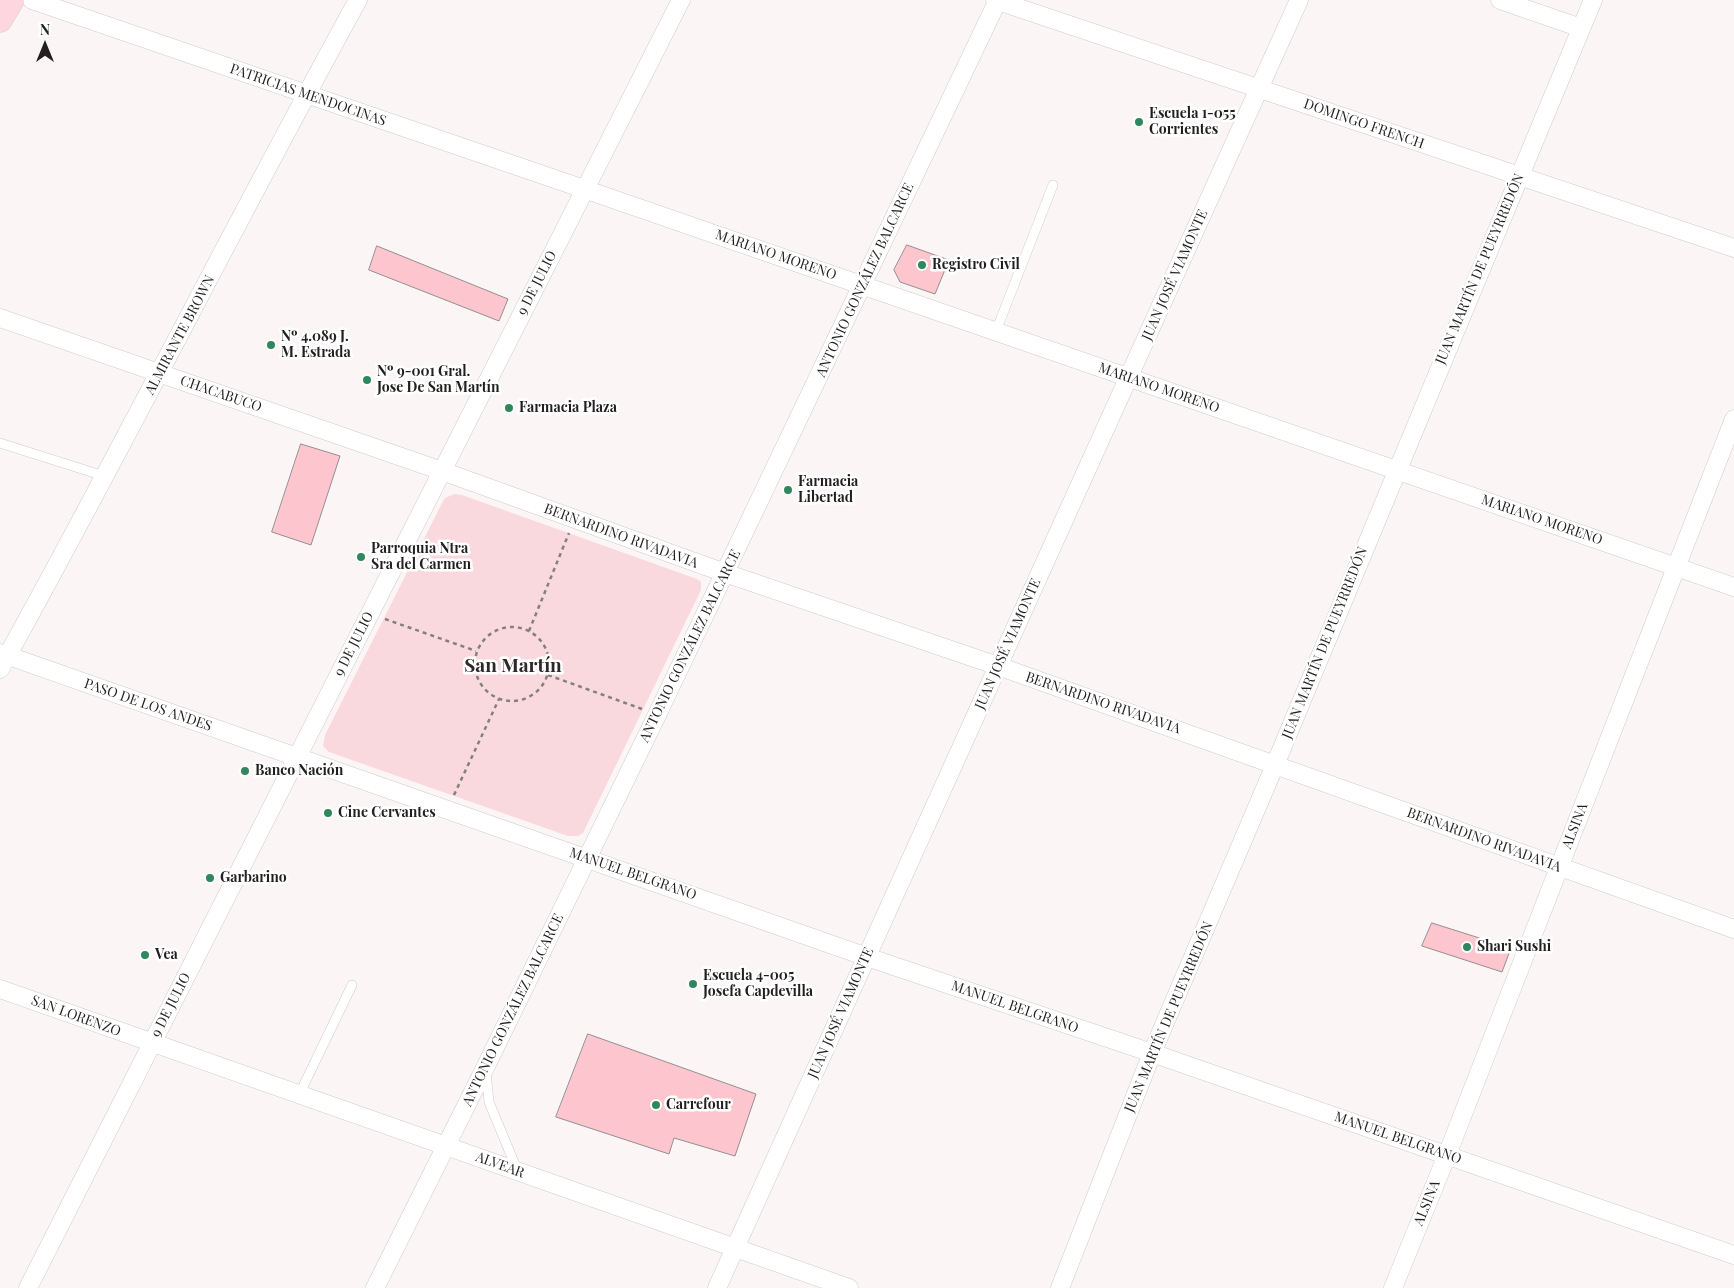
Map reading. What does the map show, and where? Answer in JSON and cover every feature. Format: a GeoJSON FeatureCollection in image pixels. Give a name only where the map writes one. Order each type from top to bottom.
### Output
{"type":"FeatureCollection","features":[{"type":"Feature","properties":{"kind":"street"},"geometry":{"type":"LineString","coordinates":[[0,20],[12,0]]}},
{"type":"Feature","properties":{"kind":"street","name":"PATRICIAS MENDOCINAS"},"geometry":{"type":"LineString","coordinates":[[32,0],[584,189]]}},
{"type":"Feature","properties":{"kind":"street","name":"ALMIRANTE BROWN"},"geometry":{"type":"LineString","coordinates":[[2,659],[160,373],[306,94],[358,0]]}},
{"type":"Feature","properties":{"kind":"street","name":"9 DE JULIO"},"geometry":{"type":"LineString","coordinates":[[28,1288],[681,0]]}},
{"type":"Feature","properties":{"kind":"street","name":"DOMINGO FRENCH"},"geometry":{"type":"LineString","coordinates":[[997,0],[1734,248]]}},
{"type":"Feature","properties":{"kind":"street","name":"ANTONIO GONZÁLEZ BALCARCE"},"geometry":{"type":"LineString","coordinates":[[375,1288],[486,1068],[657,715],[997,0]]}},
{"type":"Feature","properties":{"kind":"street","name":"JUAN JOSÉ VIAMONTE"},"geometry":{"type":"LineString","coordinates":[[717,1288],[1299,0]]}},
{"type":"Feature","properties":{"kind":"street"},"geometry":{"type":"LineString","coordinates":[[1500,0],[1581,28]]}},
{"type":"Feature","properties":{"kind":"street","name":"JUAN MARTÍN DE PUEYRREDÓN"},"geometry":{"type":"LineString","coordinates":[[1060,1288],[1152,1054],[1275,764],[1593,0]]}},
{"type":"Feature","properties":{"kind":"street","name":"MARIANO MORENO"},"geometry":{"type":"LineString","coordinates":[[584,189],[1734,587]]}},
{"type":"Feature","properties":{"kind":"street","name":"CHACABUCO"},"geometry":{"type":"LineString","coordinates":[[0,318],[442,471]]}},
{"type":"Feature","properties":{"kind":"street","name":"ALSINA"},"geometry":{"type":"LineString","coordinates":[[1393,1288],[1447,1155],[1734,419]]}},
{"type":"Feature","properties":{"kind":"street","name":"BERNARDINO RIVADAVIA"},"geometry":{"type":"LineString","coordinates":[[442,471],[725,573],[998,666],[1275,764],[1734,929]]}},
{"type":"Feature","properties":{"kind":"street","name":"PASO DE LOS ANDES"},"geometry":{"type":"LineString","coordinates":[[2,659],[297,756]]}},
{"type":"Feature","properties":{"kind":"street","name":"MANUEL BELGRANO"},"geometry":{"type":"LineString","coordinates":[[297,756],[867,957],[1734,1255]]}},
{"type":"Feature","properties":{"kind":"street","name":"SAN LORENZO"},"geometry":{"type":"LineString","coordinates":[[0,990],[152,1043]]}},
{"type":"Feature","properties":{"kind":"street","name":"ALVEAR"},"geometry":{"type":"LineString","coordinates":[[152,1043],[849,1288]]}},
{"type":"Feature","properties":{"kind":"lane"},"geometry":{"type":"LineString","coordinates":[[996,331],[1053,185]]}},
{"type":"Feature","properties":{"kind":"lane"},"geometry":{"type":"LineString","coordinates":[[0,443],[104,476]]}},
{"type":"Feature","properties":{"kind":"lane"},"geometry":{"type":"LineString","coordinates":[[299,1095],[352,985]]}},
{"type":"Feature","properties":{"kind":"lane"},"geometry":{"type":"LineString","coordinates":[[486,1068],[489,1102],[518,1172]]}},
{"type":"Feature","properties":{"kind":"path"},"geometry":{"type":"LineString","coordinates":[[529,631],[575,520]]}},
{"type":"Feature","properties":{"kind":"path"},"geometry":{"type":"LineString","coordinates":[[369,614],[477,651]]}},
{"type":"Feature","properties":{"kind":"path"},"geometry":{"type":"LineString","coordinates":[[511,627],[529,631],[542,642],[546,650],[549,658],[548,675],[539,690],[524,700],[507,702],[499,700],[485,690],[476,676],[474,668],[477,651],[481,643],[494,632],[511,627]]}},
{"type":"Feature","properties":{"kind":"path"},"geometry":{"type":"LineString","coordinates":[[548,675],[657,715]]}},
{"type":"Feature","properties":{"kind":"path"},"geometry":{"type":"LineString","coordinates":[[448,809],[499,700]]}},
{"type":"Feature","properties":{"kind":"shaded area"},"geometry":{"type":"Polygon","coordinates":[[[454,494],[462,495],[701,582],[701,590],[583,833],[578,836],[568,836],[329,752],[323,746],[325,735],[442,503],[445,498],[454,494]]]}},
{"type":"Feature","properties":{"kind":"building","name":"Registro Civil"},"geometry":{"type":"Polygon","coordinates":[[[907,245],[949,260],[935,294],[900,282],[894,270],[907,245]]]}},
{"type":"Feature","properties":{"kind":"building"},"geometry":{"type":"Polygon","coordinates":[[[377,246],[508,299],[499,321],[369,270],[377,246]]]}},
{"type":"Feature","properties":{"kind":"building"},"geometry":{"type":"Polygon","coordinates":[[[301,444],[340,456],[311,545],[272,532],[301,444]]]}},
{"type":"Feature","properties":{"kind":"building","name":"Shari Sushi"},"geometry":{"type":"Polygon","coordinates":[[[1432,923],[1511,948],[1502,972],[1422,946],[1432,923]]]}},
{"type":"Feature","properties":{"kind":"building","name":"Carrefour"},"geometry":{"type":"Polygon","coordinates":[[[588,1034],[756,1094],[735,1156],[674,1138],[669,1154],[556,1117],[588,1034]]]}},
{"type":"Feature","properties":{"kind":"place","name":"Escuela 1-055 Corrientes"},"geometry":{"type":"Point","coordinates":[1139,122]}},
{"type":"Feature","properties":{"kind":"place","name":"Registro Civil"},"geometry":{"type":"Point","coordinates":[922,265]}},
{"type":"Feature","properties":{"kind":"place","name":"Nº 4.089 J. M. Estrada"},"geometry":{"type":"Point","coordinates":[271,345]}},
{"type":"Feature","properties":{"kind":"place","name":"Nº 9-001 Gral. Jose De San Martín"},"geometry":{"type":"Point","coordinates":[367,380]}},
{"type":"Feature","properties":{"kind":"place","name":"Farmacia Plaza"},"geometry":{"type":"Point","coordinates":[509,408]}},
{"type":"Feature","properties":{"kind":"place","name":"Farmacia Libertad"},"geometry":{"type":"Point","coordinates":[788,490]}},
{"type":"Feature","properties":{"kind":"place","name":"Parroquia Ntra Sra del Carmen"},"geometry":{"type":"Point","coordinates":[361,557]}},
{"type":"Feature","properties":{"kind":"place","name":"Banco Nación"},"geometry":{"type":"Point","coordinates":[245,771]}},
{"type":"Feature","properties":{"kind":"place","name":"Cine Cervantes"},"geometry":{"type":"Point","coordinates":[328,813]}},
{"type":"Feature","properties":{"kind":"place","name":"Garbarino"},"geometry":{"type":"Point","coordinates":[210,878]}},
{"type":"Feature","properties":{"kind":"place","name":"Shari Sushi"},"geometry":{"type":"Point","coordinates":[1467,947]}},
{"type":"Feature","properties":{"kind":"place","name":"Vea"},"geometry":{"type":"Point","coordinates":[145,955]}},
{"type":"Feature","properties":{"kind":"place","name":"Escuela 4-005 Josefa Capdevilla"},"geometry":{"type":"Point","coordinates":[693,984]}},
{"type":"Feature","properties":{"kind":"place","name":"Carrefour"},"geometry":{"type":"Point","coordinates":[656,1105]}},
{"type":"Feature","properties":{"kind":"district","name":"San Martín"},"geometry":{"type":"Point","coordinates":[513,666]}}]}
